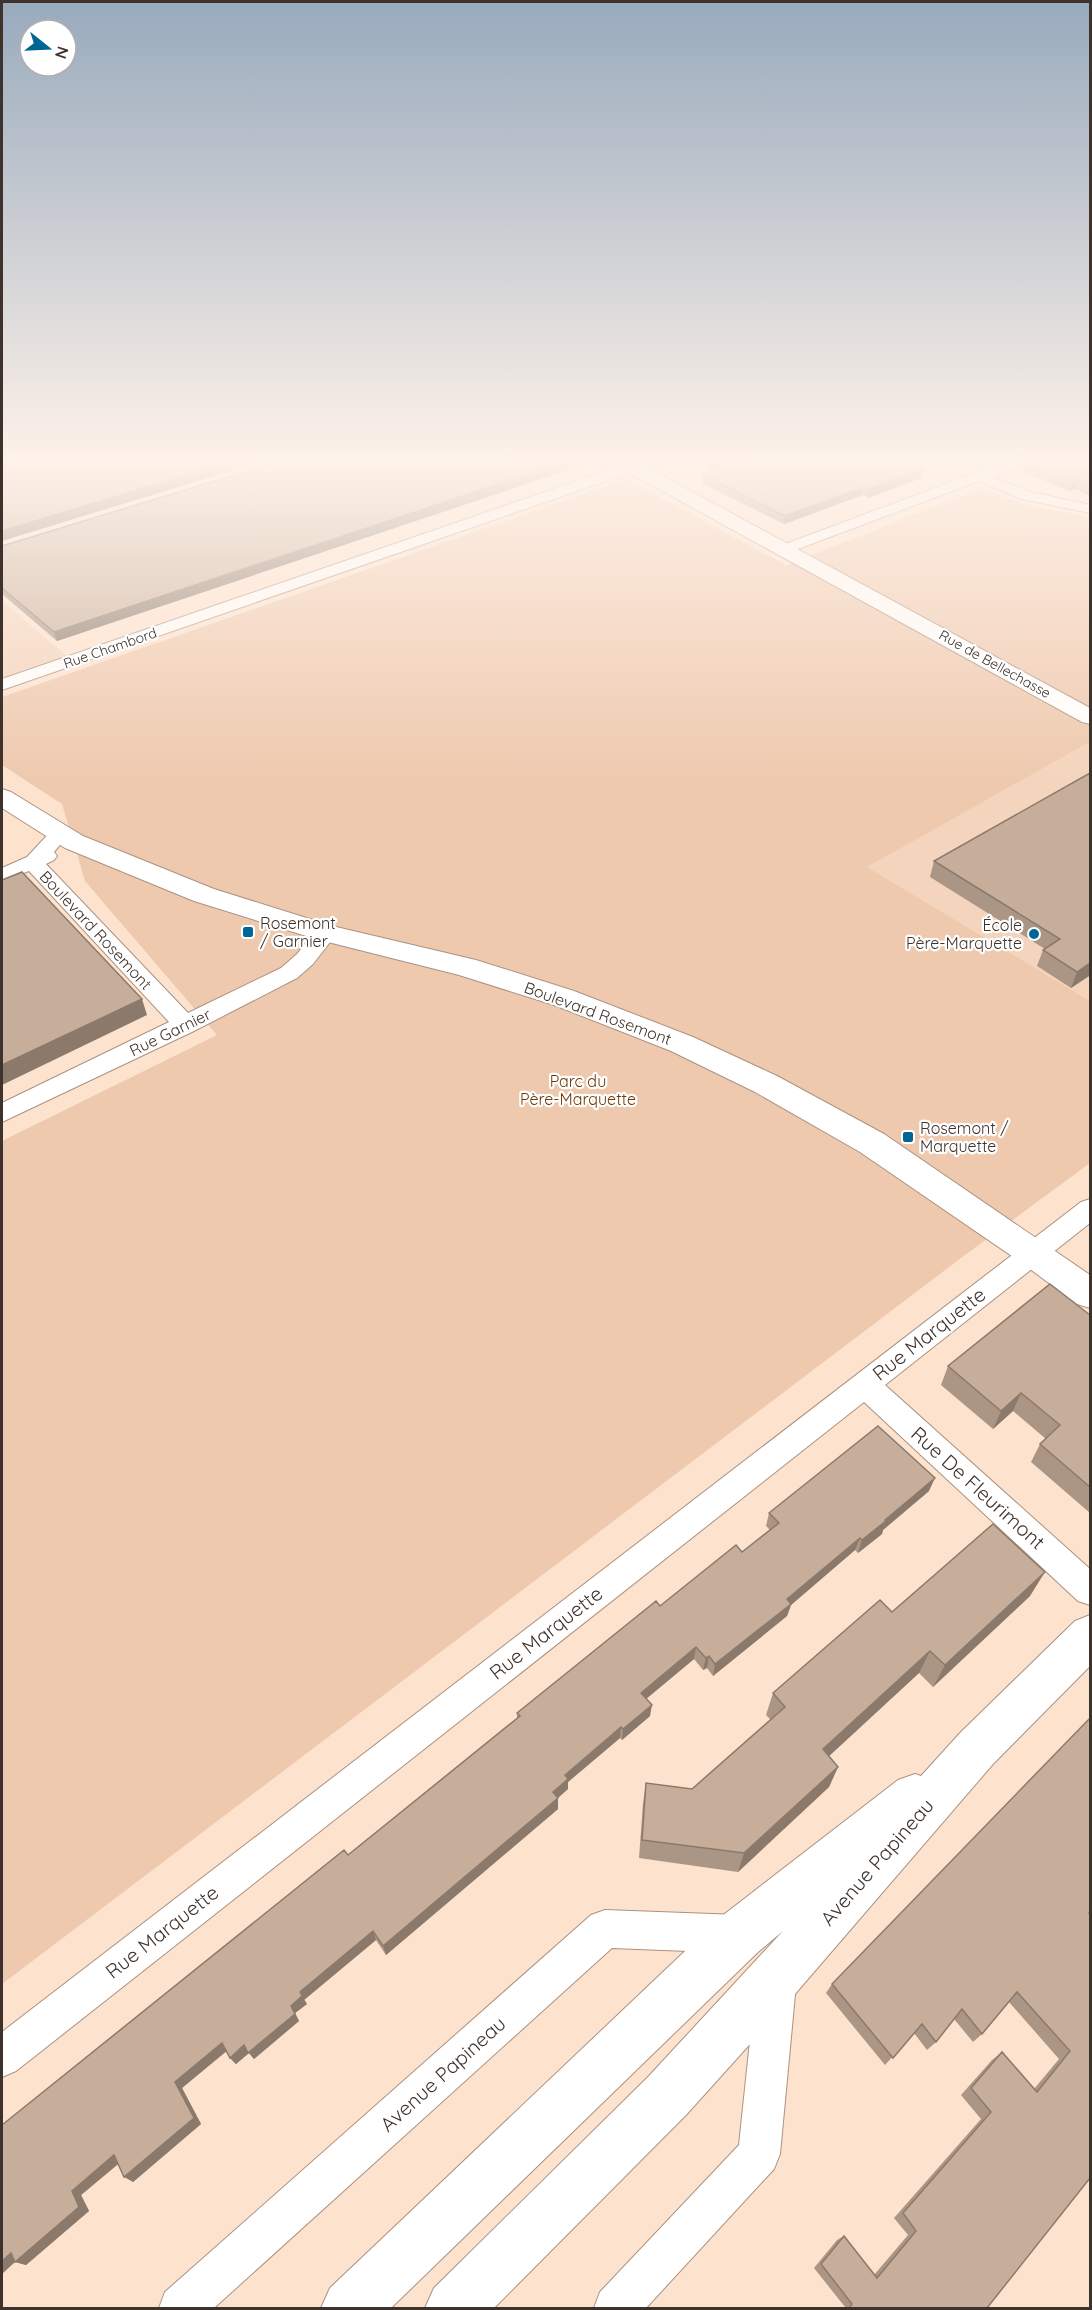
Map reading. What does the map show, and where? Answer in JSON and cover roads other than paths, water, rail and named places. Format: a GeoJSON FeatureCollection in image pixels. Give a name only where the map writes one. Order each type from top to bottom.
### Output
{"type":"FeatureCollection","features":[{"type":"Feature","properties":{"kind":"main road","name":"Rue de Bellechasse"},"geometry":{"type":"LineString","coordinates":[[814,565],[1090,717]]}},
{"type":"Feature","properties":{"kind":"main road","name":"Boulevard Rosemont"},"geometry":{"type":"LineString","coordinates":[[2,797],[67,837],[204,895],[326,933],[466,967],[564,998],[682,1044],[766,1084],[872,1143],[1034,1253],[1090,1294]]}},
{"type":"Feature","properties":{"kind":"main road","name":"Avenue Papineau"},"geometry":{"type":"LineString","coordinates":[[454,2308],[667,2096],[777,1976],[977,1748],[1090,1636]]}},
{"type":"Feature","properties":{"kind":"main road","name":"Avenue Papineau"},"geometry":{"type":"LineString","coordinates":[[350,2308],[740,1934],[977,1748]]}},
{"type":"Feature","properties":{"kind":"street","name":"Rue Chambord"},"geometry":{"type":"LineString","coordinates":[[2,685],[350,565]]}},
{"type":"Feature","properties":{"kind":"street","name":"Boulevard Rosemont"},"geometry":{"type":"LineString","coordinates":[[67,837],[33,863],[186,1025]]}},
{"type":"Feature","properties":{"kind":"street"},"geometry":{"type":"LineString","coordinates":[[2,875],[33,863]]}},
{"type":"Feature","properties":{"kind":"street","name":"Rue Garnier"},"geometry":{"type":"LineString","coordinates":[[2,1113],[289,973],[305,959],[326,933]]}},
{"type":"Feature","properties":{"kind":"street","name":"Rue Marquette"},"geometry":{"type":"LineString","coordinates":[[2,2057],[1090,1209]]}},
{"type":"Feature","properties":{"kind":"street","name":"Rue De Fleurimont"},"geometry":{"type":"LineString","coordinates":[[865,1385],[1090,1590]]}},
{"type":"Feature","properties":{"kind":"street","name":"Avenue Papineau"},"geometry":{"type":"LineString","coordinates":[[181,2308],[605,1929],[740,1934]]}},
{"type":"Feature","properties":{"kind":"street"},"geometry":{"type":"LineString","coordinates":[[616,2308],[759,2154],[777,1976]]}},
{"type":"Feature","properties":{"kind":"place","name":"Rosemont / Garnier"},"geometry":{"type":"Point","coordinates":[248,932]}},
{"type":"Feature","properties":{"kind":"place","name":"École Père-Marquette"},"geometry":{"type":"Point","coordinates":[1034,934]}},
{"type":"Feature","properties":{"kind":"place","name":"Rosemont / Marquette"},"geometry":{"type":"Point","coordinates":[908,1137]}},
{"type":"Feature","properties":{"kind":"park label","name":"Parc du Père-Marquette"},"geometry":{"type":"Point","coordinates":[578,1090]}}]}
